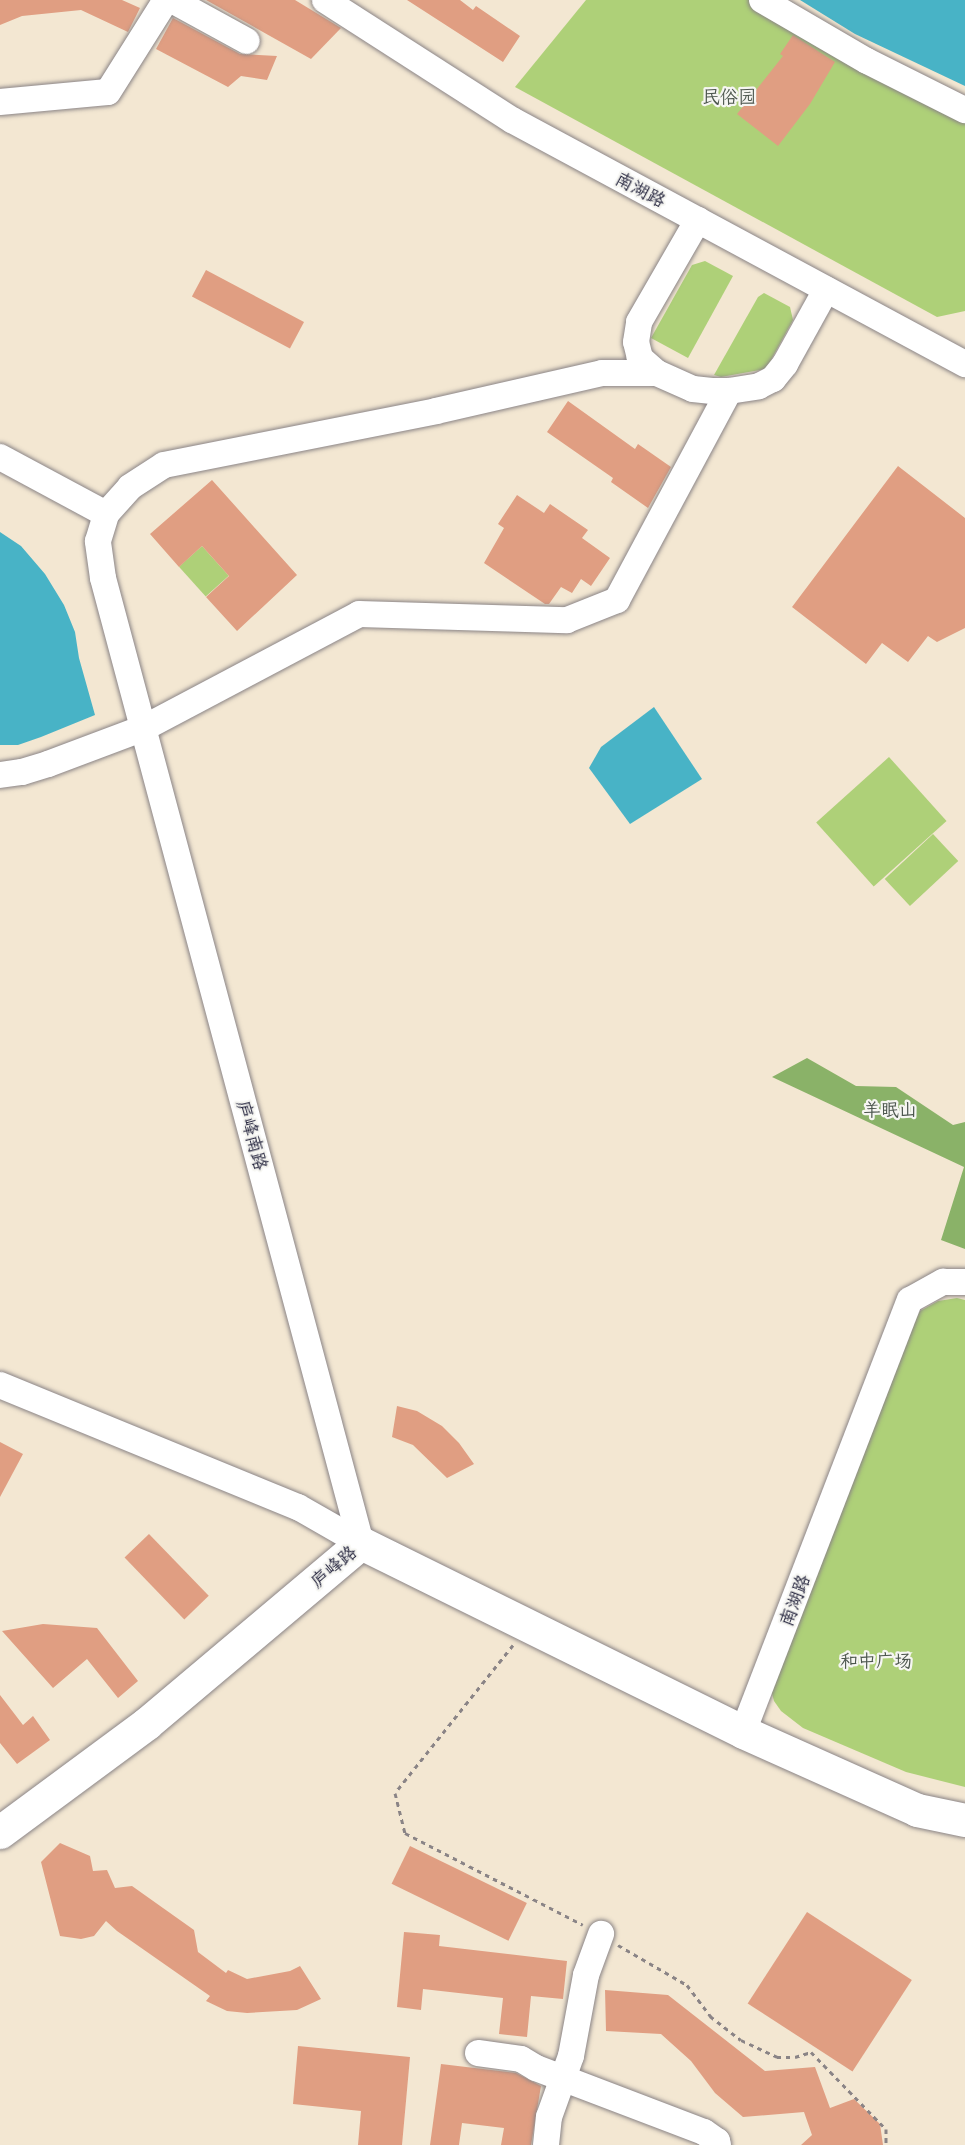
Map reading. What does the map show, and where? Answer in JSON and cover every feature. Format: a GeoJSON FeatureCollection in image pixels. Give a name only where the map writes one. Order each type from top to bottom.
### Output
{"type":"FeatureCollection","features":[{"type":"Feature","properties":{"kind":"main road","name":"庐峰路"},"geometry":{"type":"LineString","coordinates":[[0,1832],[146,1724],[361,1543],[743,1732]]}},
{"type":"Feature","properties":{"kind":"main road"},"geometry":{"type":"LineString","coordinates":[[743,1732],[917,1810],[965,1820]]}},
{"type":"Feature","properties":{"kind":"street"},"geometry":{"type":"LineString","coordinates":[[0,102],[108,92],[166,0]]}},
{"type":"Feature","properties":{"kind":"street"},"geometry":{"type":"LineString","coordinates":[[172,0],[247,41]]}},
{"type":"Feature","properties":{"kind":"street","name":"南湖路"},"geometry":{"type":"LineString","coordinates":[[325,0],[512,120],[965,364]]}},
{"type":"Feature","properties":{"kind":"street"},"geometry":{"type":"LineString","coordinates":[[762,0],[867,61],[965,110]]}},
{"type":"Feature","properties":{"kind":"street"},"geometry":{"type":"LineString","coordinates":[[698,220],[639,322],[636,342],[640,358],[657,373],[693,389],[729,392],[759,386],[773,379],[785,364],[826,290]]}},
{"type":"Feature","properties":{"kind":"street"},"geometry":{"type":"LineString","coordinates":[[0,457],[106,514],[130,488],[164,465],[436,411],[602,373],[657,373]]}},
{"type":"Feature","properties":{"kind":"street"},"geometry":{"type":"LineString","coordinates":[[2,781],[144,728],[359,614],[567,620],[617,600],[729,392]]}},
{"type":"Feature","properties":{"kind":"street","name":"庐峰南路"},"geometry":{"type":"LineString","coordinates":[[106,514],[98,541],[103,578],[361,1543]]}},
{"type":"Feature","properties":{"kind":"street","name":"南湖路"},"geometry":{"type":"LineString","coordinates":[[743,1732],[910,1300],[943,1282],[965,1282]]}},
{"type":"Feature","properties":{"kind":"street"},"geometry":{"type":"LineString","coordinates":[[0,1385],[298,1507],[361,1543]]}},
{"type":"Feature","properties":{"kind":"street"},"geometry":{"type":"LineString","coordinates":[[546,2145],[549,2117],[572,2056],[586,1975],[601,1934]]}},
{"type":"Feature","properties":{"kind":"street"},"geometry":{"type":"LineString","coordinates":[[478,2053],[521,2059],[704,2132],[717,2141],[718,2145]]}},
{"type":"Feature","properties":{"kind":"path"},"geometry":{"type":"LineString","coordinates":[[529,1626],[395,1793],[405,1833],[601,1934],[687,1985],[710,2016],[741,2040],[777,2056],[795,2057],[811,2052],[886,2128],[886,2145]]}},
{"type":"Feature","properties":{"kind":"green space","name":"民俗园"},"geometry":{"type":"Polygon","coordinates":[[[586,0],[751,0],[965,120],[965,311],[937,317],[515,87],[586,0]]]}},
{"type":"Feature","properties":{"kind":"green space"},"geometry":{"type":"Polygon","coordinates":[[[705,261],[733,276],[688,358],[651,338],[692,265],[705,261]]]}},
{"type":"Feature","properties":{"kind":"green space"},"geometry":{"type":"Polygon","coordinates":[[[764,293],[790,307],[793,320],[766,369],[721,377],[714,375],[758,297],[764,293]]]}},
{"type":"Feature","properties":{"kind":"green space"},"geometry":{"type":"Polygon","coordinates":[[[202,546],[229,576],[206,596],[179,567],[202,546]]]}},
{"type":"Feature","properties":{"kind":"green space"},"geometry":{"type":"Polygon","coordinates":[[[889,757],[947,821],[874,886],[816,823],[889,757]]]}},
{"type":"Feature","properties":{"kind":"green space"},"geometry":{"type":"Polygon","coordinates":[[[933,834],[958,861],[910,906],[885,879],[933,834]]]}},
{"type":"Feature","properties":{"kind":"green space","name":"羊眠山"},"geometry":{"type":"Polygon","coordinates":[[[807,1058],[856,1086],[896,1087],[953,1125],[965,1122],[965,1249],[941,1240],[964,1167],[772,1077],[807,1058]]]}},
{"type":"Feature","properties":{"kind":"green space","name":"和中广场"},"geometry":{"type":"Polygon","coordinates":[[[957,1298],[965,1300],[965,1787],[906,1772],[803,1728],[781,1711],[774,1701],[770,1686],[909,1333],[920,1311],[938,1301],[957,1298]]]}},
{"type":"Feature","properties":{"kind":"water"},"geometry":{"type":"Polygon","coordinates":[[[800,0],[965,0],[965,86],[855,34],[800,0]]]}},
{"type":"Feature","properties":{"kind":"water"},"geometry":{"type":"Polygon","coordinates":[[[0,532],[21,546],[45,574],[64,605],[75,632],[79,658],[95,715],[18,745],[0,745],[0,532]]]}},
{"type":"Feature","properties":{"kind":"water"},"geometry":{"type":"Polygon","coordinates":[[[654,707],[702,779],[630,824],[589,768],[601,747],[654,707]]]}},
{"type":"Feature","properties":{"kind":"building"},"geometry":{"type":"Polygon","coordinates":[[[0,0],[122,0],[140,8],[128,32],[81,10],[22,16],[0,25],[0,0]]]}},
{"type":"Feature","properties":{"kind":"building"},"geometry":{"type":"Polygon","coordinates":[[[206,0],[295,0],[341,28],[311,59],[206,0]]]}},
{"type":"Feature","properties":{"kind":"building"},"geometry":{"type":"Polygon","coordinates":[[[407,0],[460,0],[473,10],[476,6],[520,36],[503,62],[407,0]]]}},
{"type":"Feature","properties":{"kind":"building"},"geometry":{"type":"Polygon","coordinates":[[[173,18],[240,54],[277,56],[267,80],[241,76],[228,87],[156,49],[173,18]]]}},
{"type":"Feature","properties":{"kind":"building"},"geometry":{"type":"Polygon","coordinates":[[[793,35],[835,62],[810,104],[778,146],[737,114],[783,56],[780,54],[793,35]]]}},
{"type":"Feature","properties":{"kind":"building"},"geometry":{"type":"Polygon","coordinates":[[[206,270],[304,322],[290,349],[192,296],[206,270]]]}},
{"type":"Feature","properties":{"kind":"building"},"geometry":{"type":"Polygon","coordinates":[[[568,401],[635,449],[638,444],[671,467],[648,508],[611,482],[613,478],[547,432],[568,401]]]}},
{"type":"Feature","properties":{"kind":"building"},"geometry":{"type":"Polygon","coordinates":[[[898,466],[965,518],[965,628],[937,642],[928,636],[908,662],[882,643],[866,664],[792,607],[898,466]]]}},
{"type":"Feature","properties":{"kind":"building"},"geometry":{"type":"Polygon","coordinates":[[[212,480],[297,575],[237,631],[206,597],[229,576],[202,546],[179,567],[150,534],[212,480]]]}},
{"type":"Feature","properties":{"kind":"building"},"geometry":{"type":"Polygon","coordinates":[[[517,495],[544,513],[550,504],[588,530],[582,538],[610,558],[591,586],[581,579],[572,593],[561,587],[549,604],[545,604],[484,563],[504,528],[498,524],[517,495]]]}},
{"type":"Feature","properties":{"kind":"building"},"geometry":{"type":"Polygon","coordinates":[[[397,1406],[417,1411],[442,1426],[459,1443],[474,1464],[447,1478],[413,1445],[392,1437],[397,1406]]]}},
{"type":"Feature","properties":{"kind":"building"},"geometry":{"type":"Polygon","coordinates":[[[0,1442],[23,1454],[0,1497],[0,1442]]]}},
{"type":"Feature","properties":{"kind":"building"},"geometry":{"type":"Polygon","coordinates":[[[149,1534],[209,1596],[184,1619],[125,1558],[149,1534]]]}},
{"type":"Feature","properties":{"kind":"building"},"geometry":{"type":"Polygon","coordinates":[[[43,1624],[97,1628],[138,1681],[118,1698],[87,1659],[53,1688],[2,1631],[43,1624]]]}},
{"type":"Feature","properties":{"kind":"building"},"geometry":{"type":"Polygon","coordinates":[[[0,1695],[23,1725],[33,1716],[50,1740],[17,1764],[0,1743],[0,1695]]]}},
{"type":"Feature","properties":{"kind":"building"},"geometry":{"type":"Polygon","coordinates":[[[60,1843],[90,1856],[93,1871],[107,1870],[115,1888],[132,1886],[194,1930],[198,1952],[226,1973],[228,1970],[247,1979],[290,1971],[300,1966],[321,1999],[297,2010],[247,2013],[227,2011],[206,2001],[210,1996],[106,1921],[94,1936],[81,1939],[60,1936],[41,1862],[60,1843]]]}},
{"type":"Feature","properties":{"kind":"building"},"geometry":{"type":"Polygon","coordinates":[[[410,1846],[527,1903],[508,1941],[392,1884],[410,1846]]]}},
{"type":"Feature","properties":{"kind":"building"},"geometry":{"type":"Polygon","coordinates":[[[807,1912],[912,1980],[852,2071],[748,2003],[807,1912]]]}},
{"type":"Feature","properties":{"kind":"building"},"geometry":{"type":"Polygon","coordinates":[[[404,1932],[440,1935],[439,1946],[567,1961],[563,1999],[531,1996],[527,2037],[499,2034],[503,1998],[423,1989],[421,2010],[397,2007],[404,1932]]]}},
{"type":"Feature","properties":{"kind":"building"},"geometry":{"type":"Polygon","coordinates":[[[605,1990],[668,1995],[765,2071],[815,2067],[830,2108],[854,2099],[880,2124],[883,2145],[801,2145],[812,2135],[804,2112],[743,2117],[715,2093],[691,2061],[661,2034],[606,2031],[605,1990]]]}},
{"type":"Feature","properties":{"kind":"building"},"geometry":{"type":"Polygon","coordinates":[[[298,2046],[410,2057],[402,2145],[358,2145],[361,2111],[293,2104],[298,2046]]]}},
{"type":"Feature","properties":{"kind":"building"},"geometry":{"type":"Polygon","coordinates":[[[441,2064],[516,2073],[541,2086],[531,2145],[501,2145],[504,2128],[462,2123],[459,2145],[430,2145],[441,2064]]]}}]}
